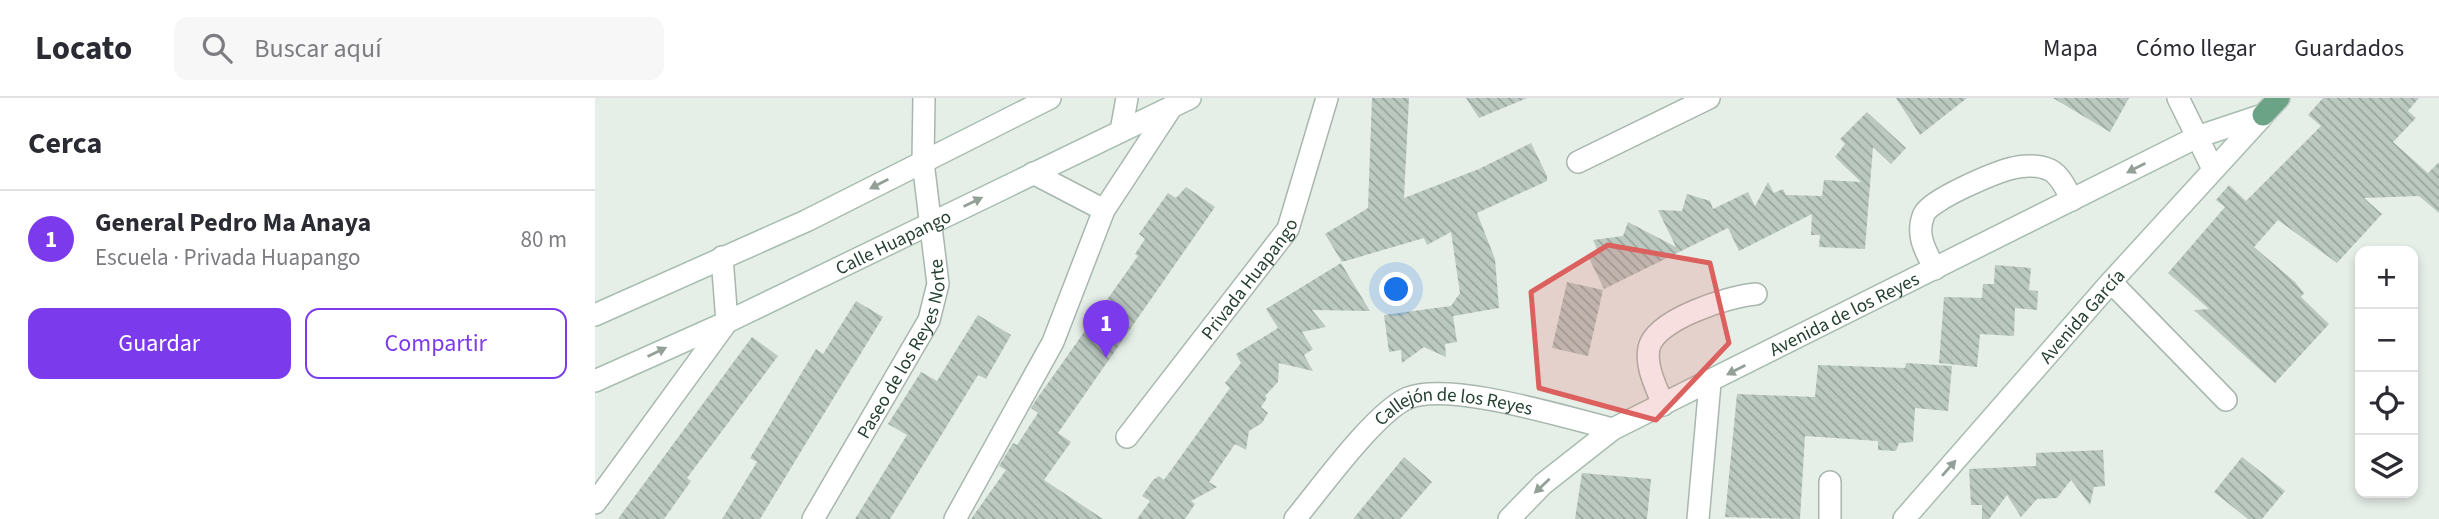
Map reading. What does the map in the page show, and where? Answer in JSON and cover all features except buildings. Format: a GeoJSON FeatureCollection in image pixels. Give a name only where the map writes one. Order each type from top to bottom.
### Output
{"type":"FeatureCollection","features":[{"type":"Feature","properties":{"kind":"main road","name":"Avenida García"},"geometry":{"type":"LineString","coordinates":[[2263,115],[2279,98]]}},
{"type":"Feature","properties":{"kind":"street","name":"Paseo de los Reyes Norte"},"geometry":{"type":"LineString","coordinates":[[813,519],[929,320],[938,284],[923,162],[925,98]]}},
{"type":"Feature","properties":{"kind":"street"},"geometry":{"type":"LineString","coordinates":[[595,315],[806,221],[1050,98]]}},
{"type":"Feature","properties":{"kind":"street"},"geometry":{"type":"LineString","coordinates":[[1121,131],[1127,98]]}},
{"type":"Feature","properties":{"kind":"street","name":"Calle Huapango"},"geometry":{"type":"LineString","coordinates":[[595,381],[727,321],[1190,98]]}},
{"type":"Feature","properties":{"kind":"street","name":"Privada Huapango"},"geometry":{"type":"LineString","coordinates":[[1127,437],[1288,229],[1327,98]]}},
{"type":"Feature","properties":{"kind":"street"},"geometry":{"type":"LineString","coordinates":[[1578,162],[1709,98]]}},
{"type":"Feature","properties":{"kind":"street"},"geometry":{"type":"LineString","coordinates":[[2178,98],[2213,169]]}},
{"type":"Feature","properties":{"kind":"street"},"geometry":{"type":"LineString","coordinates":[[955,519],[1053,342],[1104,210],[1171,108]]}},
{"type":"Feature","properties":{"kind":"street","name":"Avenida García"},"geometry":{"type":"LineString","coordinates":[[2197,137],[2263,115]]}},
{"type":"Feature","properties":{"kind":"street","name":"Avenida García"},"geometry":{"type":"LineString","coordinates":[[1904,519],[2111,282],[2263,115]]}},
{"type":"Feature","properties":{"kind":"street","name":"Avenida de los Reyes"},"geometry":{"type":"LineString","coordinates":[[1509,519],[1543,484],[1613,429],[1710,383],[2197,137]]}},
{"type":"Feature","properties":{"kind":"street"},"geometry":{"type":"LineString","coordinates":[[1935,270],[1922,244],[1920,229],[1925,213],[1935,202],[2014,167],[2035,166],[2052,171],[2072,200]]}},
{"type":"Feature","properties":{"kind":"street"},"geometry":{"type":"LineString","coordinates":[[1033,173],[1104,210]]}},
{"type":"Feature","properties":{"kind":"street"},"geometry":{"type":"LineString","coordinates":[[595,503],[727,321],[722,257]]}},
{"type":"Feature","properties":{"kind":"street"},"geometry":{"type":"LineString","coordinates":[[2111,282],[2226,400]]}},
{"type":"Feature","properties":{"kind":"street"},"geometry":{"type":"LineString","coordinates":[[1663,405],[1648,365],[1649,346],[1660,332],[1703,306],[1737,296],[1756,295]]}},
{"type":"Feature","properties":{"kind":"street"},"geometry":{"type":"LineString","coordinates":[[1697,519],[1710,383]]}},
{"type":"Feature","properties":{"kind":"street","name":"Callejón de los Reyes"},"geometry":{"type":"LineString","coordinates":[[1295,519],[1386,414],[1408,398],[1436,394],[1465,396],[1613,429]]}},
{"type":"Feature","properties":{"kind":"street"},"geometry":{"type":"LineString","coordinates":[[1831,482],[1831,519]]}},
{"type":"Feature","properties":{"kind":"highlighted area"},"geometry":{"type":"Polygon","coordinates":[[[1608,245],[1710,263],[1729,343],[1656,420],[1539,388],[1531,292],[1608,245]]]}},
{"type":"Feature","properties":{"kind":"place","name":"General Pedro Ma Anaya"},"geometry":{"type":"Point","coordinates":[1106,358]}}]}
